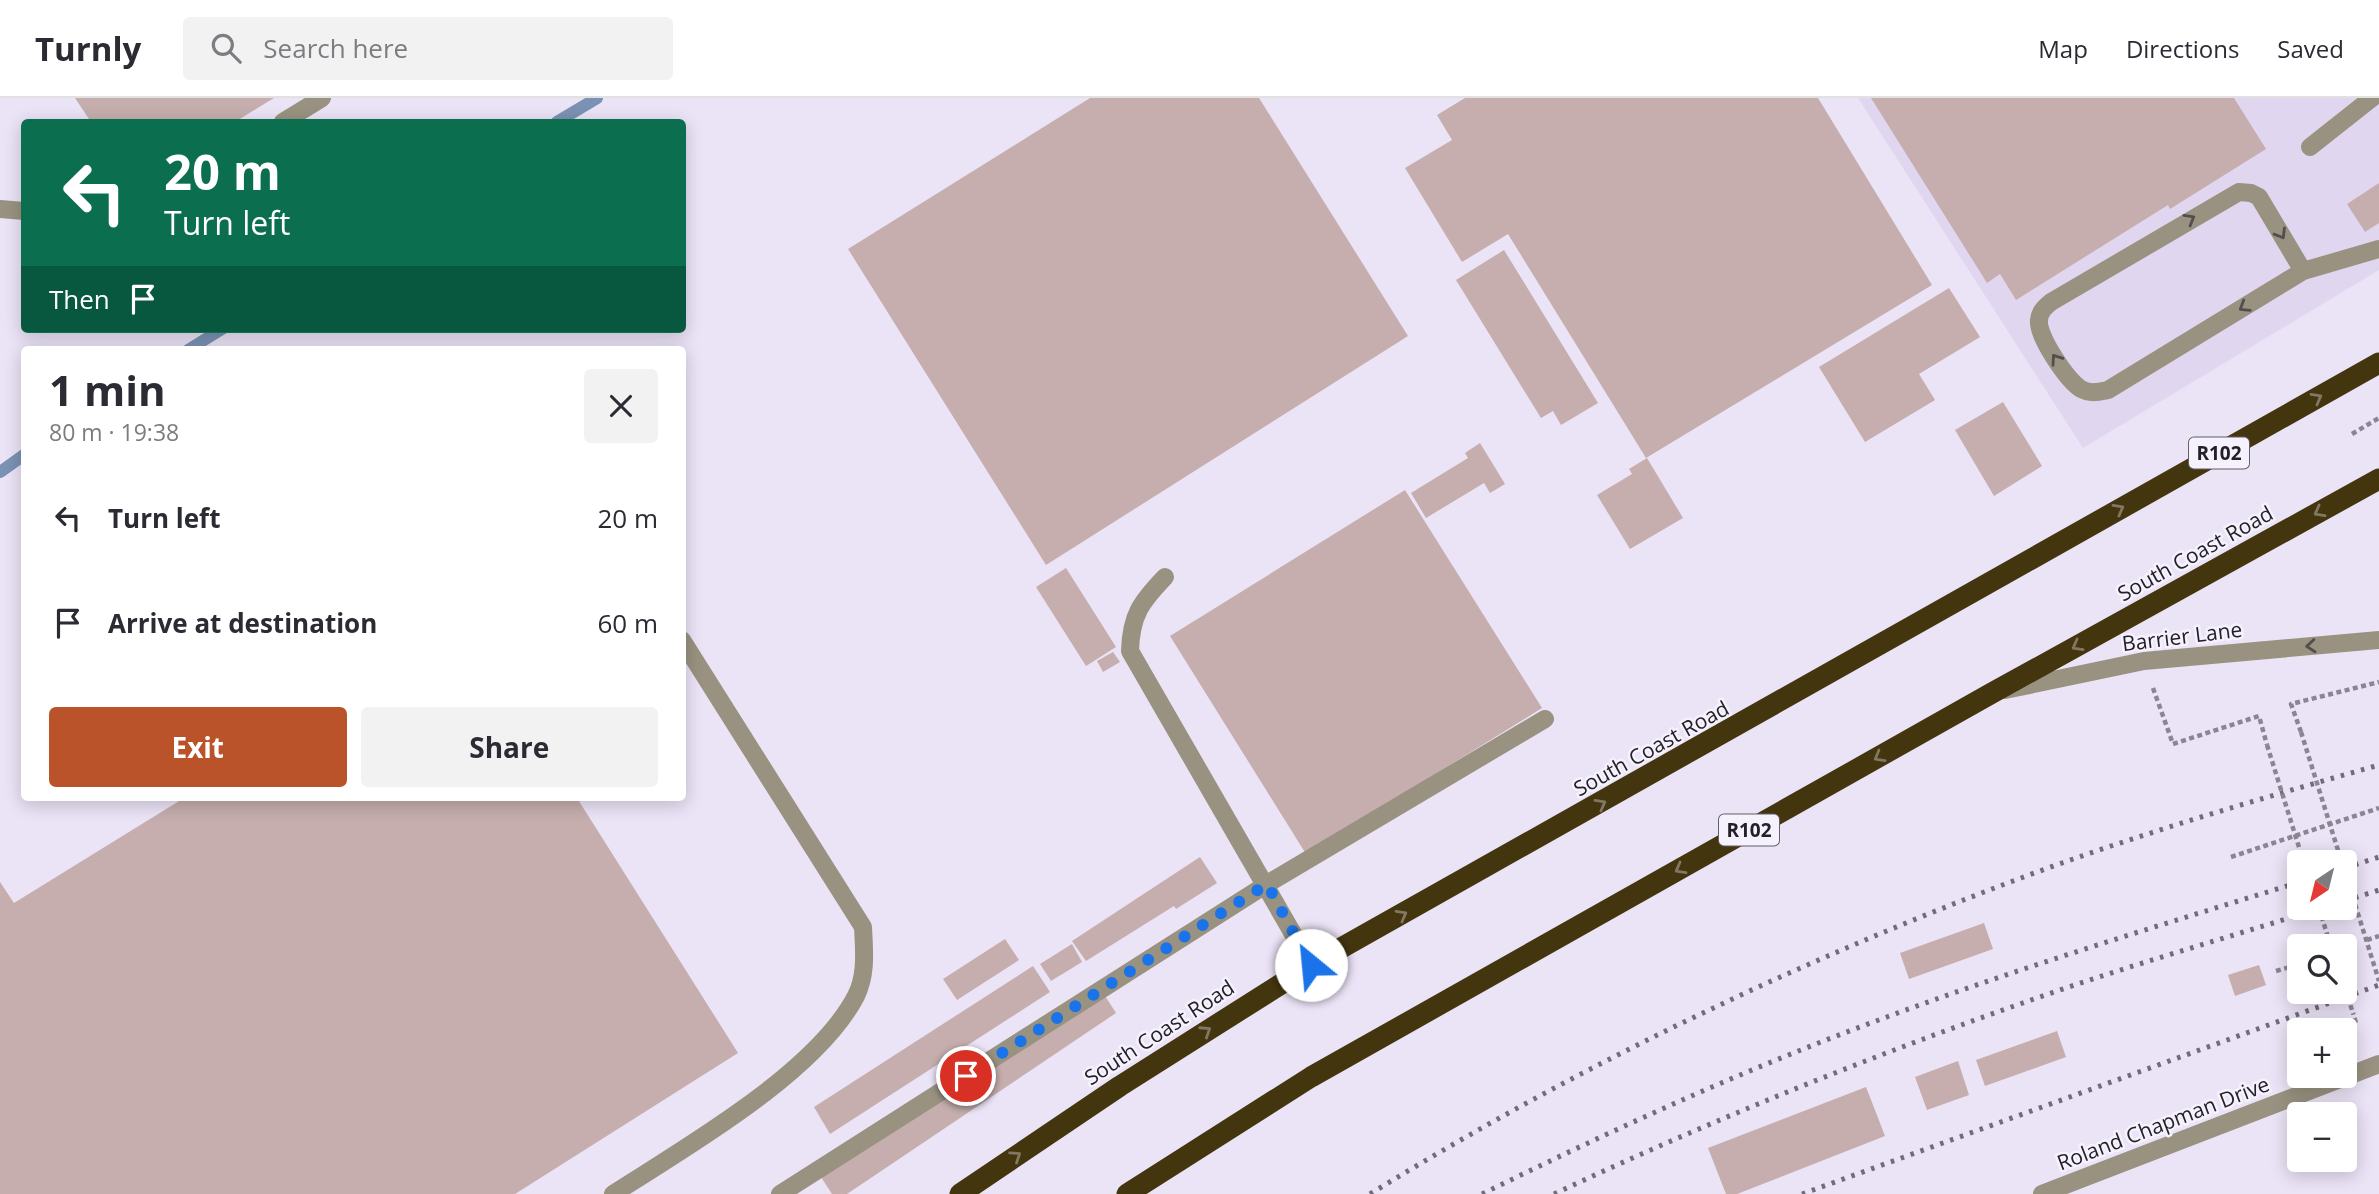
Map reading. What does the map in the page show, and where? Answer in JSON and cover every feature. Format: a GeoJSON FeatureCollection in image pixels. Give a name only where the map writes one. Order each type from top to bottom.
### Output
{"type":"FeatureCollection","features":[{"type":"Feature","properties":{"kind":"highway","name":"South Coast Road"},"geometry":{"type":"LineString","coordinates":[[960,1194],[1132,1079],[1311,965],[2379,363]]}},
{"type":"Feature","properties":{"kind":"highway","name":"South Coast Road"},"geometry":{"type":"LineString","coordinates":[[1127,1194],[1311,1077],[1992,693],[2379,480]]}},
{"type":"Feature","properties":{"kind":"street"},"geometry":{"type":"LineString","coordinates":[[287,119],[322,98]]}},
{"type":"Feature","properties":{"kind":"street"},"geometry":{"type":"LineString","coordinates":[[2310,147],[2372,98]]}},
{"type":"Feature","properties":{"kind":"street"},"geometry":{"type":"LineString","coordinates":[[2303,271],[2259,197],[2251,192],[2239,192],[2051,302],[2041,311],[2038,322],[2041,335],[2056,360],[2079,388],[2092,393],[2108,390],[2303,271],[2379,249]]}},
{"type":"Feature","properties":{"kind":"street"},"geometry":{"type":"LineString","coordinates":[[0,209],[21,211]]}},
{"type":"Feature","properties":{"kind":"street"},"geometry":{"type":"LineString","coordinates":[[1165,577],[1143,601],[1131,626],[1130,650],[1267,884],[1311,965]]}},
{"type":"Feature","properties":{"kind":"street","name":"Barrier Lane"},"geometry":{"type":"LineString","coordinates":[[1992,693],[2144,661],[2379,640]]}},
{"type":"Feature","properties":{"kind":"street"},"geometry":{"type":"LineString","coordinates":[[614,1194],[776,1083],[814,1049],[857,995],[865,964],[863,928],[686,646]]}},
{"type":"Feature","properties":{"kind":"street"},"geometry":{"type":"LineString","coordinates":[[780,1194],[1267,884],[1545,719]]}},
{"type":"Feature","properties":{"kind":"street","name":"Roland Chapman Drive"},"geometry":{"type":"LineString","coordinates":[[2042,1194],[2379,1064]]}},
{"type":"Feature","properties":{"kind":"path"},"geometry":{"type":"LineString","coordinates":[[2352,434],[2379,418]]}},
{"type":"Feature","properties":{"kind":"path"},"geometry":{"type":"LineString","coordinates":[[2144,661],[2173,744],[2259,716],[2300,850]]}},
{"type":"Feature","properties":{"kind":"path"},"geometry":{"type":"LineString","coordinates":[[2338,850],[2291,704],[2379,682]]}},
{"type":"Feature","properties":{"kind":"path"},"geometry":{"type":"LineString","coordinates":[[2231,857],[2379,808]]}},
{"type":"Feature","properties":{"kind":"path"},"geometry":{"type":"LineString","coordinates":[[2357,909],[2379,981]]}},
{"type":"Feature","properties":{"kind":"path"},"geometry":{"type":"LineString","coordinates":[[2367,940],[2379,936]]}},
{"type":"Feature","properties":{"kind":"path"},"geometry":{"type":"LineString","coordinates":[[2276,971],[2287,968]]}},
{"type":"Feature","properties":{"kind":"shaded area"},"geometry":{"type":"Polygon","coordinates":[[[1858,98],[2379,98],[2379,270],[2083,448],[1858,98]]]}},
{"type":"Feature","properties":{"kind":"building"},"geometry":{"type":"Polygon","coordinates":[[[75,98],[274,98],[240,119],[89,119],[75,98]]]}},
{"type":"Feature","properties":{"kind":"building"},"geometry":{"type":"Polygon","coordinates":[[[1090,98],[1259,98],[1408,336],[1046,565],[848,249],[1090,98]]]}},
{"type":"Feature","properties":{"kind":"building"},"geometry":{"type":"Polygon","coordinates":[[[1465,98],[1818,98],[1932,285],[1646,458],[1508,234],[1462,262],[1405,168],[1452,140],[1437,115],[1465,98]]]}},
{"type":"Feature","properties":{"kind":"building"},"geometry":{"type":"Polygon","coordinates":[[[1871,98],[2234,98],[2266,149],[2170,209],[2168,205],[2016,300],[2000,274],[1987,283],[1871,98]]]}},
{"type":"Feature","properties":{"kind":"building"},"geometry":{"type":"Polygon","coordinates":[[[2379,183],[2379,223],[2365,232],[2347,204],[2379,183]]]}},
{"type":"Feature","properties":{"kind":"building"},"geometry":{"type":"Polygon","coordinates":[[[1504,250],[1598,403],[1561,425],[1553,411],[1541,418],[1456,280],[1504,250]]]}},
{"type":"Feature","properties":{"kind":"building"},"geometry":{"type":"Polygon","coordinates":[[[1949,288],[1980,337],[1919,374],[1935,400],[1865,442],[1819,367],[1949,288]]]}},
{"type":"Feature","properties":{"kind":"building"},"geometry":{"type":"Polygon","coordinates":[[[2003,402],[2042,466],[1994,496],[1955,430],[2003,402]]]}},
{"type":"Feature","properties":{"kind":"building"},"geometry":{"type":"Polygon","coordinates":[[[1480,443],[1505,484],[1490,493],[1484,483],[1426,518],[1411,493],[1468,458],[1465,453],[1480,443]]]}},
{"type":"Feature","properties":{"kind":"building"},"geometry":{"type":"Polygon","coordinates":[[[1647,458],[1683,518],[1630,549],[1597,495],[1632,474],[1629,469],[1647,458]]]}},
{"type":"Feature","properties":{"kind":"building"},"geometry":{"type":"Polygon","coordinates":[[[1405,490],[1542,708],[1306,854],[1170,636],[1405,490]]]}},
{"type":"Feature","properties":{"kind":"building"},"geometry":{"type":"Polygon","coordinates":[[[1066,568],[1116,647],[1086,666],[1036,587],[1066,568]]]}},
{"type":"Feature","properties":{"kind":"building"},"geometry":{"type":"Polygon","coordinates":[[[1113,652],[1120,662],[1103,672],[1097,661],[1113,652]]]}},
{"type":"Feature","properties":{"kind":"building"},"geometry":{"type":"Polygon","coordinates":[[[179,801],[579,801],[738,1053],[515,1194],[0,1194],[0,882],[14,903],[179,801]]]}},
{"type":"Feature","properties":{"kind":"building"},"geometry":{"type":"Polygon","coordinates":[[[1200,857],[1217,883],[1176,909],[1174,906],[1086,961],[1072,941],[1200,857]]]}},
{"type":"Feature","properties":{"kind":"building"},"geometry":{"type":"Polygon","coordinates":[[[1984,923],[1993,949],[1909,979],[1900,953],[1984,923]]]}},
{"type":"Feature","properties":{"kind":"building"},"geometry":{"type":"Polygon","coordinates":[[[1005,939],[1019,960],[957,1000],[943,979],[1005,939]]]}},
{"type":"Feature","properties":{"kind":"building"},"geometry":{"type":"Polygon","coordinates":[[[1072,944],[1082,962],[1051,981],[1040,964],[1072,944]]]}},
{"type":"Feature","properties":{"kind":"building"},"geometry":{"type":"Polygon","coordinates":[[[2259,965],[2266,985],[2235,996],[2228,975],[2259,965]]]}},
{"type":"Feature","properties":{"kind":"building"},"geometry":{"type":"Polygon","coordinates":[[[1033,966],[1050,992],[830,1134],[814,1107],[1033,966]]]}},
{"type":"Feature","properties":{"kind":"building"},"geometry":{"type":"Polygon","coordinates":[[[1100,988],[1116,1013],[847,1194],[832,1194],[819,1174],[1100,988]]]}},
{"type":"Feature","properties":{"kind":"building"},"geometry":{"type":"Polygon","coordinates":[[[2057,1031],[2066,1057],[1985,1086],[1976,1060],[2057,1031]]]}},
{"type":"Feature","properties":{"kind":"building"},"geometry":{"type":"Polygon","coordinates":[[[1958,1061],[1969,1095],[1927,1110],[1915,1077],[1958,1061]]]}},
{"type":"Feature","properties":{"kind":"building"},"geometry":{"type":"Polygon","coordinates":[[[1866,1087],[1885,1136],[1737,1194],[1726,1194],[1708,1148],[1866,1087]]]}},
{"type":"Feature","properties":{"kind":"waterway"},"geometry":{"type":"LineString","coordinates":[[562,119],[597,98]]}},
{"type":"Feature","properties":{"kind":"waterway"},"geometry":{"type":"LineString","coordinates":[[194,346],[216,333]]}},
{"type":"Feature","properties":{"kind":"waterway"},"geometry":{"type":"LineString","coordinates":[[0,472],[21,457]]}},
{"type":"Feature","properties":{"kind":"railway"},"geometry":{"type":"LineString","coordinates":[[1370,1194],[1448,1147],[1607,1061],[1688,1020],[1852,945],[2021,878],[2109,847],[2379,765]]}},
{"type":"Feature","properties":{"kind":"railway"},"geometry":{"type":"LineString","coordinates":[[2357,864],[2379,857]]}},
{"type":"Feature","properties":{"kind":"railway"},"geometry":{"type":"LineString","coordinates":[[1482,1194],[1676,1103],[1826,1040],[2034,966],[2287,886]]}},
{"type":"Feature","properties":{"kind":"railway"},"geometry":{"type":"LineString","coordinates":[[2357,897],[2379,890]]}},
{"type":"Feature","properties":{"kind":"railway"},"geometry":{"type":"LineString","coordinates":[[1554,1194],[1740,1111],[1929,1037],[2090,980],[2287,919]]}},
{"type":"Feature","properties":{"kind":"railway"},"geometry":{"type":"LineString","coordinates":[[1802,1194],[2379,985]]}},
{"type":"Feature","properties":{"kind":"route"},"geometry":{"type":"LineString","coordinates":[[966,1076],[1267,884],[1311,965]]}}]}
